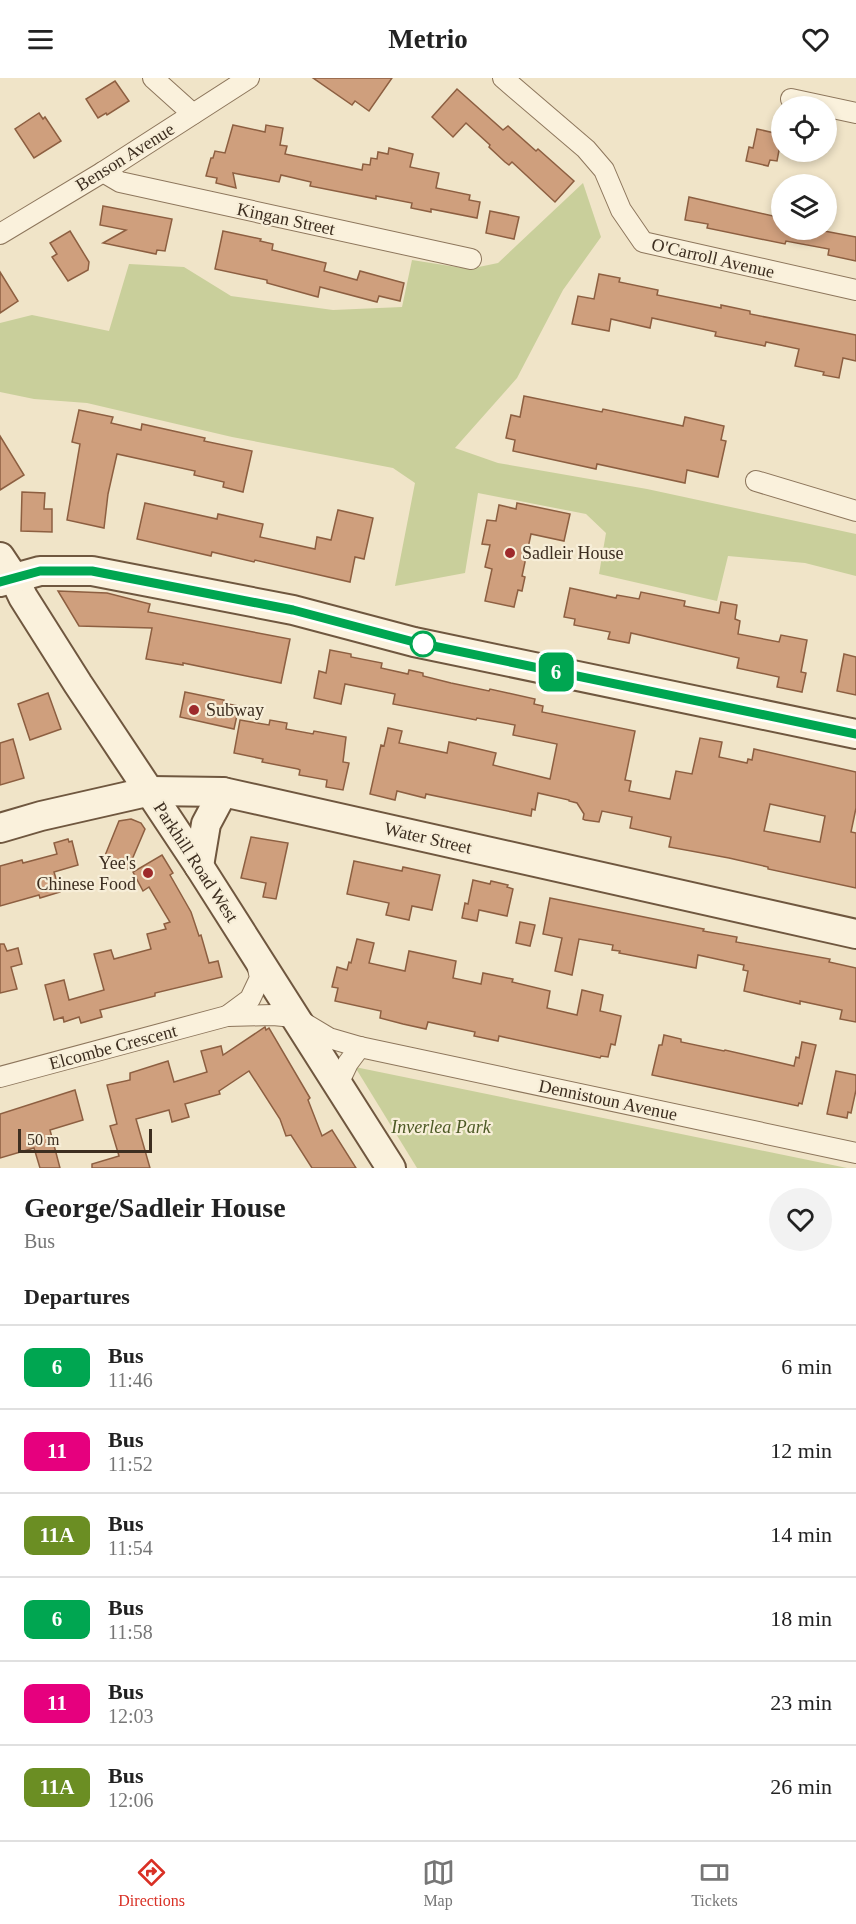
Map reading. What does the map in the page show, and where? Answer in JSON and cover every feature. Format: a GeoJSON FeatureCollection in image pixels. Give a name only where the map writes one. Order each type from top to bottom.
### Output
{"type":"FeatureCollection","features":[{"type":"Feature","properties":{"kind":"main road"},"geometry":{"type":"LineString","coordinates":[[5,572],[92,571],[121,576],[293,610],[414,642],[856,734]]}},
{"type":"Feature","properties":{"kind":"main road","name":"Parkhill Road West"},"geometry":{"type":"LineString","coordinates":[[5,572],[151,791],[392,1168]]}},
{"type":"Feature","properties":{"kind":"main road","name":"Water Street"},"geometry":{"type":"LineString","coordinates":[[0,828],[41,816],[151,791],[223,792],[856,934]]}},
{"type":"Feature","properties":{"kind":"main road"},"geometry":{"type":"LineString","coordinates":[[199,866],[207,824],[223,792]]}},
{"type":"Feature","properties":{"kind":"street"},"geometry":{"type":"LineString","coordinates":[[153,78],[193,114]]}},
{"type":"Feature","properties":{"kind":"street","name":"Benson Avenue"},"geometry":{"type":"LineString","coordinates":[[0,234],[103,172],[249,78]]}},
{"type":"Feature","properties":{"kind":"street","name":"O'Carroll Avenue"},"geometry":{"type":"LineString","coordinates":[[502,78],[592,156],[604,170],[621,210],[643,242],[856,290]]}},
{"type":"Feature","properties":{"kind":"street"},"geometry":{"type":"LineString","coordinates":[[837,109],[856,113]]}},
{"type":"Feature","properties":{"kind":"street","name":"Kingan Street"},"geometry":{"type":"LineString","coordinates":[[103,172],[120,182],[471,259]]}},
{"type":"Feature","properties":{"kind":"street"},"geometry":{"type":"LineString","coordinates":[[756,481],[856,511]]}},
{"type":"Feature","properties":{"kind":"street","name":"Elcombe Crescent"},"geometry":{"type":"LineString","coordinates":[[227,1016],[250,999],[260,978],[256,956]]}},
{"type":"Feature","properties":{"kind":"street","name":"Elcombe Crescent"},"geometry":{"type":"LineString","coordinates":[[0,1077],[227,1016],[294,1017]]}},
{"type":"Feature","properties":{"kind":"street","name":"Dennistoun Avenue"},"geometry":{"type":"LineString","coordinates":[[294,1017],[329,1038],[360,1047],[856,1153]]}},
{"type":"Feature","properties":{"kind":"street"},"geometry":{"type":"LineString","coordinates":[[338,1084],[360,1047]]}},
{"type":"Feature","properties":{"kind":"green space"},"geometry":{"type":"Polygon","coordinates":[[[583,183],[601,237],[563,290],[517,378],[455,448],[498,463],[647,489],[856,534],[856,576],[805,563],[728,556],[717,601],[599,574],[606,533],[586,514],[478,493],[465,573],[395,586],[415,483],[393,468],[232,437],[87,403],[34,399],[0,392],[0,323],[32,315],[109,331],[129,264],[184,267],[231,296],[333,310],[402,307],[412,260],[469,269],[498,263],[583,183]]]}},
{"type":"Feature","properties":{"kind":"green space","name":"Inverlea Park"},"geometry":{"type":"Polygon","coordinates":[[[355,1067],[847,1168],[417,1168],[355,1067]]]}},
{"type":"Feature","properties":{"kind":"building"},"geometry":{"type":"Polygon","coordinates":[[[313,78],[392,78],[369,111],[355,101],[352,105],[313,78]]]}},
{"type":"Feature","properties":{"kind":"building"},"geometry":{"type":"Polygon","coordinates":[[[115,81],[129,101],[98,118],[86,99],[115,81]]]}},
{"type":"Feature","properties":{"kind":"building"},"geometry":{"type":"Polygon","coordinates":[[[457,89],[503,130],[508,126],[574,181],[555,202],[512,162],[509,165],[505,162],[466,123],[453,137],[432,117],[457,89]]]}},
{"type":"Feature","properties":{"kind":"building"},"geometry":{"type":"Polygon","coordinates":[[[39,113],[43,119],[45,117],[61,141],[34,158],[15,129],[39,113]]]}},
{"type":"Feature","properties":{"kind":"building"},"geometry":{"type":"Polygon","coordinates":[[[233,125],[265,132],[266,125],[283,128],[280,145],[287,146],[285,154],[362,170],[363,164],[370,165],[371,158],[377,159],[378,152],[388,154],[389,148],[413,154],[410,167],[439,173],[436,188],[470,195],[469,200],[480,202],[477,218],[431,209],[431,212],[411,208],[412,203],[376,196],[376,199],[310,186],[311,182],[281,175],[279,182],[233,173],[236,188],[216,183],[217,178],[206,176],[211,158],[215,151],[225,153],[233,125]]]}},
{"type":"Feature","properties":{"kind":"building"},"geometry":{"type":"Polygon","coordinates":[[[757,129],[771,132],[771,160],[768,166],[746,161],[749,147],[753,148],[757,129]]]}},
{"type":"Feature","properties":{"kind":"building"},"geometry":{"type":"Polygon","coordinates":[[[689,197],[771,216],[771,240],[837,240],[837,233],[856,237],[856,261],[828,255],[829,249],[786,241],[785,244],[707,228],[708,224],[685,220],[689,197]]]}},
{"type":"Feature","properties":{"kind":"building"},"geometry":{"type":"Polygon","coordinates":[[[103,206],[172,219],[165,251],[157,250],[156,254],[103,243],[126,230],[100,225],[103,206]]]}},
{"type":"Feature","properties":{"kind":"building"},"geometry":{"type":"Polygon","coordinates":[[[490,211],[519,217],[514,239],[486,233],[490,211]]]}},
{"type":"Feature","properties":{"kind":"building"},"geometry":{"type":"Polygon","coordinates":[[[70,231],[89,262],[88,270],[68,281],[52,257],[57,254],[50,243],[70,231]]]}},
{"type":"Feature","properties":{"kind":"building"},"geometry":{"type":"Polygon","coordinates":[[[223,231],[261,239],[260,241],[273,244],[272,250],[326,263],[324,271],[357,280],[360,271],[404,283],[400,301],[379,296],[377,302],[320,287],[318,297],[267,283],[267,280],[215,269],[223,231]]]}},
{"type":"Feature","properties":{"kind":"building"},"geometry":{"type":"Polygon","coordinates":[[[0,272],[18,301],[0,313],[0,272]]]}},
{"type":"Feature","properties":{"kind":"building"},"geometry":{"type":"Polygon","coordinates":[[[599,274],[620,278],[619,282],[658,290],[657,295],[721,308],[721,305],[750,311],[750,314],[856,335],[856,361],[843,358],[839,378],[823,375],[824,372],[795,366],[799,349],[766,342],[765,346],[715,336],[716,332],[652,318],[650,328],[611,319],[609,331],[572,324],[578,296],[594,299],[599,274]]]}},
{"type":"Feature","properties":{"kind":"building"},"geometry":{"type":"Polygon","coordinates":[[[524,396],[602,412],[603,409],[683,426],[685,417],[724,426],[721,440],[726,441],[718,477],[687,470],[685,483],[597,464],[596,469],[513,451],[515,440],[506,438],[511,415],[520,417],[524,396]]]}},
{"type":"Feature","properties":{"kind":"building"},"geometry":{"type":"Polygon","coordinates":[[[79,410],[113,417],[111,423],[141,430],[142,424],[252,451],[243,492],[223,487],[224,482],[194,475],[195,471],[117,454],[108,494],[104,528],[67,520],[80,444],[72,442],[79,410]]]}},
{"type":"Feature","properties":{"kind":"building"},"geometry":{"type":"Polygon","coordinates":[[[0,436],[24,475],[0,490],[0,436]]]}},
{"type":"Feature","properties":{"kind":"building"},"geometry":{"type":"Polygon","coordinates":[[[22,492],[45,493],[44,509],[52,509],[52,532],[21,531],[22,492]]]}},
{"type":"Feature","properties":{"kind":"building"},"geometry":{"type":"Polygon","coordinates":[[[145,503],[217,519],[218,514],[263,524],[260,537],[315,549],[317,537],[331,540],[338,510],[373,518],[364,559],[355,557],[350,582],[255,560],[254,562],[212,552],[211,556],[137,539],[145,503]]]}},
{"type":"Feature","properties":{"kind":"building","name":"Sadleir House"},"geometry":{"type":"Polygon","coordinates":[[[517,503],[570,514],[564,541],[531,534],[522,576],[525,577],[522,591],[518,590],[514,607],[485,601],[492,569],[485,567],[490,545],[482,544],[487,520],[496,521],[499,505],[516,509],[517,503]]]}},
{"type":"Feature","properties":{"kind":"building"},"geometry":{"type":"Polygon","coordinates":[[[570,588],[616,598],[617,595],[639,599],[641,592],[685,601],[684,606],[719,613],[721,602],[737,605],[735,619],[740,621],[738,634],[779,642],[781,635],[807,640],[801,672],[806,673],[802,692],[777,687],[779,677],[737,668],[739,658],[631,633],[629,643],[608,639],[610,632],[574,625],[575,619],[564,617],[570,588]]]}},
{"type":"Feature","properties":{"kind":"building"},"geometry":{"type":"Polygon","coordinates":[[[58,591],[107,593],[150,604],[148,612],[290,639],[281,683],[183,663],[183,665],[146,659],[152,628],[79,626],[58,591]]]}},
{"type":"Feature","properties":{"kind":"building"},"geometry":{"type":"Polygon","coordinates":[[[330,650],[382,663],[381,668],[408,674],[409,670],[451,683],[535,699],[534,704],[543,706],[542,712],[635,731],[625,780],[631,781],[629,791],[670,799],[676,771],[692,774],[700,738],[722,742],[719,757],[747,763],[748,759],[752,760],[754,749],[856,772],[856,808],[851,832],[856,833],[856,888],[729,858],[669,847],[671,837],[630,828],[632,817],[602,811],[599,822],[585,820],[577,803],[538,793],[535,810],[532,809],[531,816],[426,794],[425,798],[397,791],[395,800],[370,794],[381,745],[384,746],[388,728],[402,731],[399,743],[447,753],[449,742],[496,753],[493,765],[550,779],[557,744],[513,735],[515,725],[393,704],[395,694],[345,684],[341,704],[314,698],[319,671],[326,673],[330,650]],[[770,804],[764,831],[820,842],[825,816],[770,804]]]}},
{"type":"Feature","properties":{"kind":"building"},"geometry":{"type":"Polygon","coordinates":[[[844,654],[856,657],[856,695],[837,691],[844,654]]]}},
{"type":"Feature","properties":{"kind":"building"},"geometry":{"type":"Polygon","coordinates":[[[185,692],[224,700],[223,703],[239,706],[234,729],[180,717],[185,692]]]}},
{"type":"Feature","properties":{"kind":"building"},"geometry":{"type":"Polygon","coordinates":[[[48,693],[61,729],[30,740],[18,704],[48,693]]]}},
{"type":"Feature","properties":{"kind":"building"},"geometry":{"type":"Polygon","coordinates":[[[240,720],[269,725],[270,720],[287,723],[286,729],[346,737],[343,762],[349,763],[343,790],[326,787],[327,780],[299,775],[300,770],[298,769],[262,762],[263,759],[234,753],[240,720]]]}},
{"type":"Feature","properties":{"kind":"building"},"geometry":{"type":"Polygon","coordinates":[[[13,739],[24,778],[0,785],[0,743],[13,739]]]}},
{"type":"Feature","properties":{"kind":"building"},"geometry":{"type":"Polygon","coordinates":[[[131,819],[141,823],[145,829],[128,869],[104,858],[119,821],[131,819]]]}},
{"type":"Feature","properties":{"kind":"building"},"geometry":{"type":"Polygon","coordinates":[[[251,837],[288,843],[276,899],[263,897],[266,883],[241,878],[251,837]]]}},
{"type":"Feature","properties":{"kind":"building"},"geometry":{"type":"Polygon","coordinates":[[[68,839],[69,842],[72,841],[78,865],[54,872],[60,892],[40,898],[39,895],[0,906],[0,866],[22,860],[23,863],[57,854],[54,843],[68,839]]]}},
{"type":"Feature","properties":{"kind":"building"},"geometry":{"type":"Polygon","coordinates":[[[162,855],[173,873],[170,875],[191,912],[209,963],[218,961],[222,977],[155,993],[155,996],[100,1010],[102,1017],[81,1023],[79,1017],[64,1022],[63,1017],[54,1020],[45,985],[64,980],[69,1000],[104,990],[94,954],[111,950],[114,959],[151,949],[147,934],[166,929],[164,924],[170,922],[149,887],[143,891],[133,872],[162,855]]]}},
{"type":"Feature","properties":{"kind":"building"},"geometry":{"type":"Polygon","coordinates":[[[354,861],[402,871],[403,867],[440,875],[432,910],[412,906],[409,920],[386,915],[389,903],[347,894],[354,861]]]}},
{"type":"Feature","properties":{"kind":"building"},"geometry":{"type":"Polygon","coordinates":[[[473,880],[490,884],[491,881],[508,885],[507,887],[513,889],[507,916],[479,910],[477,921],[462,918],[465,903],[468,904],[473,880]]]}},
{"type":"Feature","properties":{"kind":"building"},"geometry":{"type":"Polygon","coordinates":[[[550,898],[704,929],[703,931],[737,937],[736,942],[830,959],[829,962],[856,968],[856,1022],[840,1019],[842,1010],[800,1001],[800,1004],[744,991],[748,971],[743,970],[744,965],[698,955],[696,968],[619,953],[620,951],[612,950],[613,945],[579,939],[572,975],[555,971],[562,938],[543,934],[550,898]]]}},
{"type":"Feature","properties":{"kind":"building"},"geometry":{"type":"Polygon","coordinates":[[[520,922],[535,925],[530,946],[516,943],[520,922]]]}},
{"type":"Feature","properties":{"kind":"building"},"geometry":{"type":"Polygon","coordinates":[[[357,939],[374,943],[369,963],[405,971],[409,951],[456,961],[453,978],[481,984],[483,973],[513,979],[512,982],[550,991],[547,1008],[577,1015],[582,990],[603,995],[600,1011],[621,1016],[615,1045],[611,1044],[608,1057],[601,1056],[600,1058],[499,1036],[498,1041],[474,1036],[475,1032],[428,1022],[426,1029],[380,1018],[381,1011],[335,1001],[338,988],[332,987],[337,967],[347,970],[357,939]]]}},
{"type":"Feature","properties":{"kind":"building"},"geometry":{"type":"Polygon","coordinates":[[[0,944],[4,944],[7,951],[18,948],[22,964],[11,967],[17,989],[0,993],[0,944]]]}},
{"type":"Feature","properties":{"kind":"building"},"geometry":{"type":"Polygon","coordinates":[[[265,1027],[266,1030],[269,1028],[310,1098],[308,1100],[322,1136],[332,1130],[356,1168],[312,1168],[291,1135],[286,1136],[280,1119],[249,1071],[219,1091],[220,1094],[185,1104],[189,1117],[172,1122],[169,1110],[136,1119],[150,1168],[92,1168],[92,1164],[119,1156],[110,1126],[117,1124],[107,1085],[130,1080],[130,1073],[168,1061],[174,1082],[207,1072],[201,1051],[221,1046],[223,1055],[265,1027]]]}},
{"type":"Feature","properties":{"kind":"building"},"geometry":{"type":"Polygon","coordinates":[[[664,1035],[681,1039],[681,1042],[794,1066],[796,1057],[799,1058],[802,1042],[816,1045],[802,1104],[799,1103],[798,1106],[652,1075],[659,1045],[662,1045],[664,1035]]]}},
{"type":"Feature","properties":{"kind":"building"},"geometry":{"type":"Polygon","coordinates":[[[836,1071],[856,1075],[856,1090],[851,1113],[848,1112],[847,1118],[827,1114],[836,1071]]]}},
{"type":"Feature","properties":{"kind":"building"},"geometry":{"type":"Polygon","coordinates":[[[75,1090],[83,1120],[50,1130],[60,1168],[40,1168],[34,1148],[0,1158],[0,1114],[75,1090]]]}},
{"type":"Feature","properties":{"kind":"bus line","name":"6"},"geometry":{"type":"LineString","coordinates":[[0,582],[40,571],[92,571],[293,610],[414,642],[856,734]]}},
{"type":"Feature","properties":{"kind":"place","name":"Sadleir House"},"geometry":{"type":"Point","coordinates":[510,553]}},
{"type":"Feature","properties":{"kind":"place","name":"Subway"},"geometry":{"type":"Point","coordinates":[194,710]}},
{"type":"Feature","properties":{"kind":"place","name":"Yee's Chinese Food"},"geometry":{"type":"Point","coordinates":[148,873]}}]}
